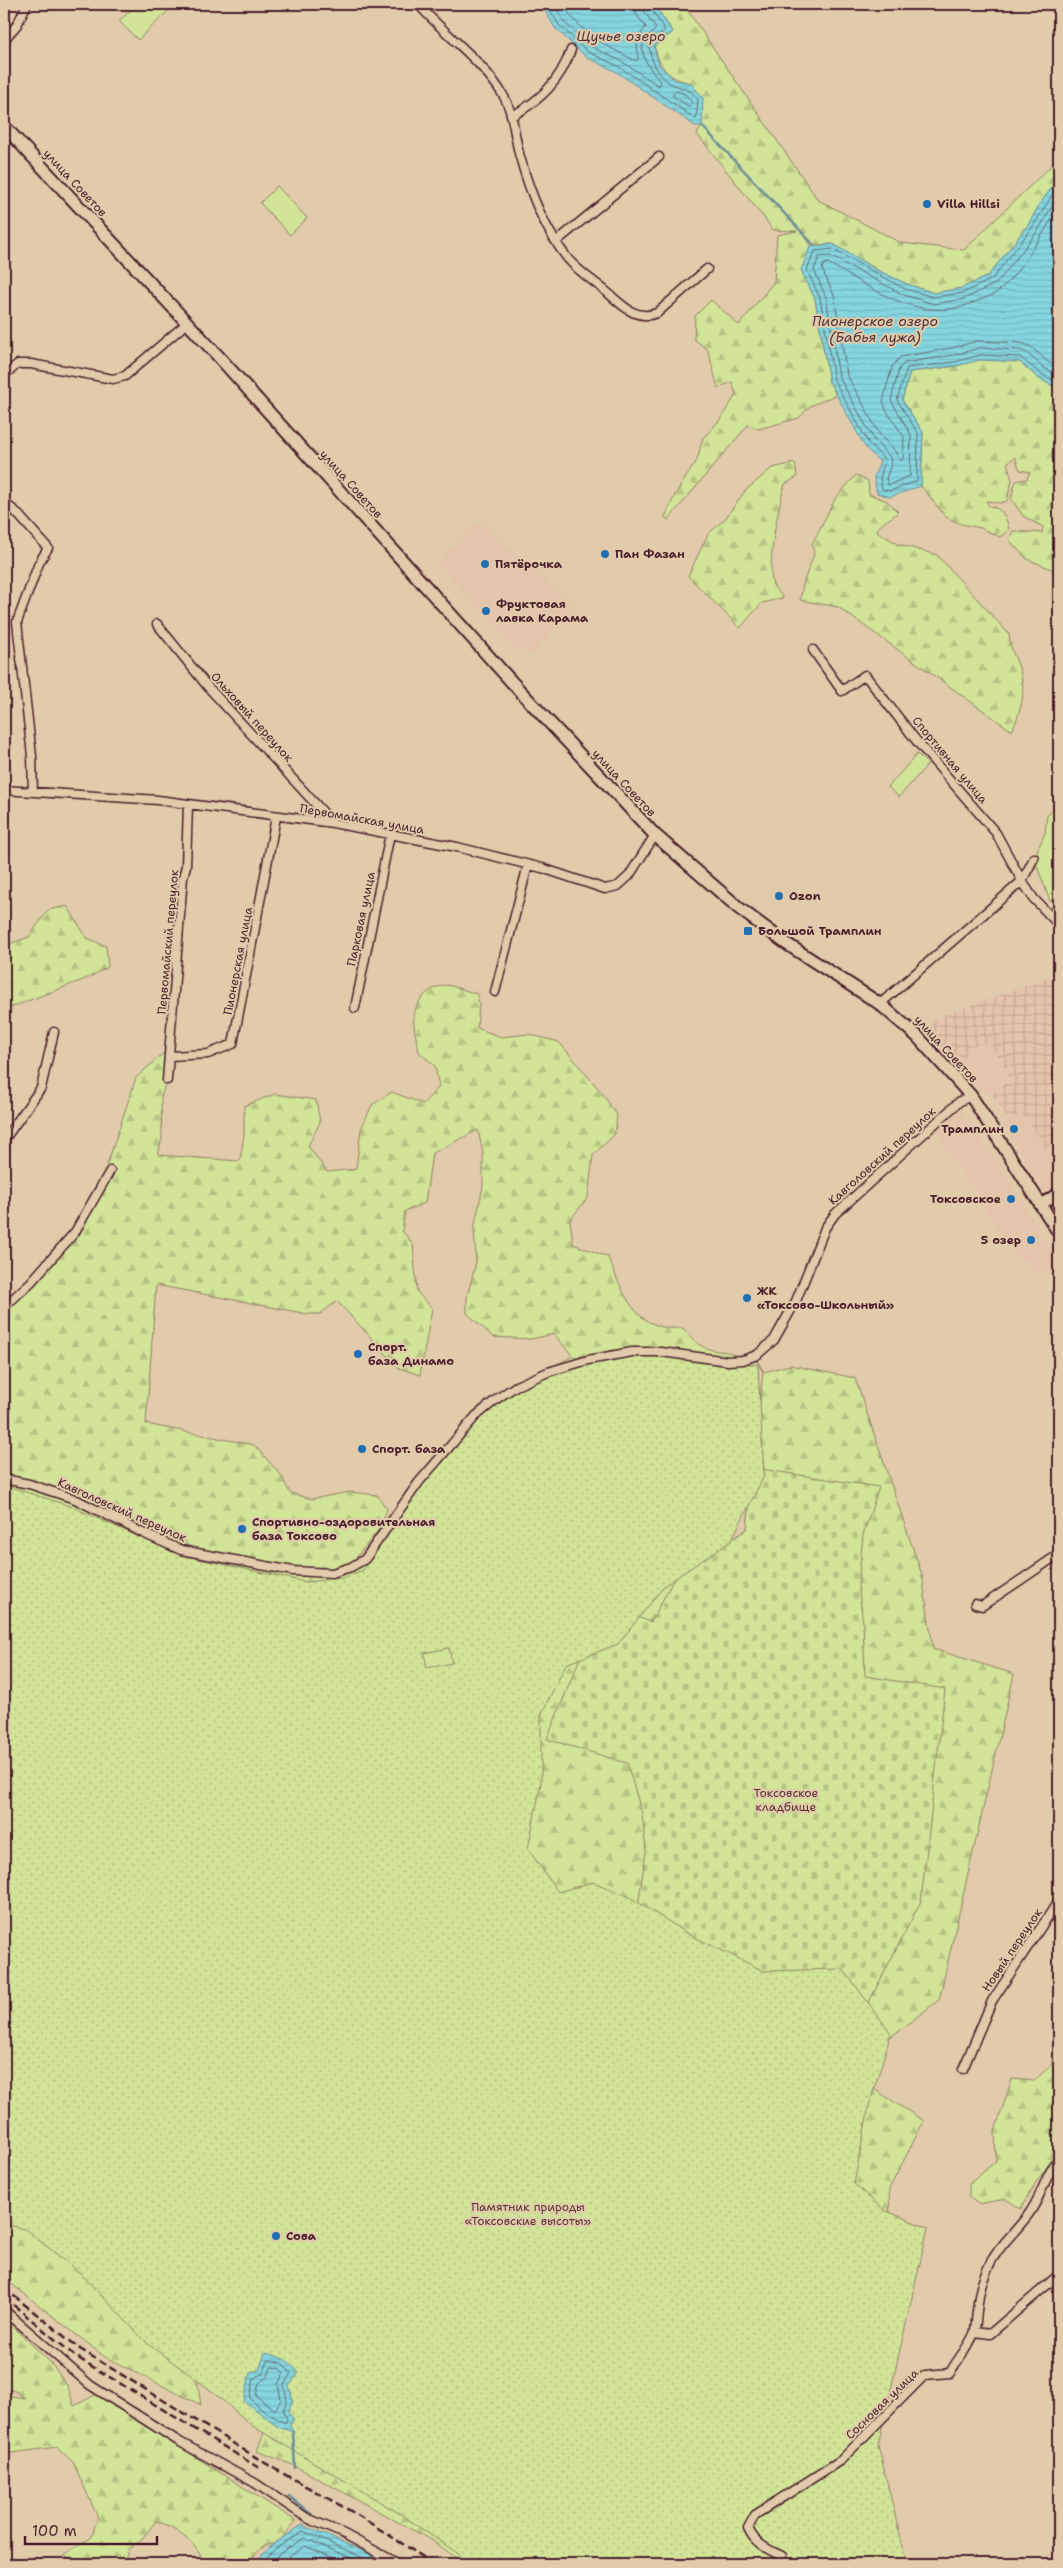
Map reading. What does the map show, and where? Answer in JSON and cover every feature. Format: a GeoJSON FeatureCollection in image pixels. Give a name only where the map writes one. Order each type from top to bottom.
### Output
{"type":"FeatureCollection","features":[{"type":"Feature","properties":{"kind":"main road","name":"улица Советов"},"geometry":{"type":"LineString","coordinates":[[4,126],[187,323],[519,690],[655,835],[725,898],[768,931],[880,1004],[917,1036],[971,1096],[1059,1233]]}},
{"type":"Feature","properties":{"kind":"street"},"geometry":{"type":"LineString","coordinates":[[4,40],[17,25],[27,4]]}},
{"type":"Feature","properties":{"kind":"street"},"geometry":{"type":"LineString","coordinates":[[418,4],[503,95],[512,116],[515,140],[526,182],[546,225],[569,260],[628,310],[642,316],[657,314],[707,269]]}},
{"type":"Feature","properties":{"kind":"street"},"geometry":{"type":"LineString","coordinates":[[512,116],[534,104],[553,86],[566,65],[571,50]]}},
{"type":"Feature","properties":{"kind":"street"},"geometry":{"type":"LineString","coordinates":[[557,241],[660,157]]}},
{"type":"Feature","properties":{"kind":"street"},"geometry":{"type":"LineString","coordinates":[[4,375],[18,364],[32,364],[112,379],[125,376],[149,353],[187,323]]}},
{"type":"Feature","properties":{"kind":"street"},"geometry":{"type":"LineString","coordinates":[[4,503],[15,511],[48,548],[39,563],[17,622],[32,756],[33,792]]}},
{"type":"Feature","properties":{"kind":"street","name":"Ольховый переулок"},"geometry":{"type":"LineString","coordinates":[[157,624],[208,687],[333,823]]}},
{"type":"Feature","properties":{"kind":"street","name":"Спортивная улица"},"geometry":{"type":"LineString","coordinates":[[813,650],[842,691],[865,675],[919,744],[996,833],[1034,899],[1059,924]]}},
{"type":"Feature","properties":{"kind":"street","name":"Первомайская улица"},"geometry":{"type":"LineString","coordinates":[[4,790],[158,800],[333,823],[457,847],[528,865],[605,889],[618,886],[629,876],[655,835]]}},
{"type":"Feature","properties":{"kind":"street","name":"Первомайский переулок"},"geometry":{"type":"LineString","coordinates":[[168,1080],[183,877],[186,866],[188,805]]}},
{"type":"Feature","properties":{"kind":"street","name":"Пионерская улица"},"geometry":{"type":"LineString","coordinates":[[170,1056],[208,1054],[233,1044],[276,817]]}},
{"type":"Feature","properties":{"kind":"street","name":"Парковая улица"},"geometry":{"type":"LineString","coordinates":[[355,1008],[390,834]]}},
{"type":"Feature","properties":{"kind":"street"},"geometry":{"type":"LineString","coordinates":[[880,1004],[1022,881],[1034,858]]}},
{"type":"Feature","properties":{"kind":"street"},"geometry":{"type":"LineString","coordinates":[[495,992],[528,865]]}},
{"type":"Feature","properties":{"kind":"street"},"geometry":{"type":"LineString","coordinates":[[4,1140],[41,1088],[54,1032]]}},
{"type":"Feature","properties":{"kind":"street","name":"Кавголовский переулок"},"geometry":{"type":"LineString","coordinates":[[4,1479],[29,1484],[74,1499],[147,1536],[181,1550],[293,1571],[332,1573],[351,1568],[365,1559],[419,1482],[476,1416],[516,1386],[579,1362],[632,1352],[661,1352],[728,1361],[743,1360],[757,1355],[774,1340],[796,1301],[825,1228],[834,1214],[960,1101],[971,1096]]}},
{"type":"Feature","properties":{"kind":"street"},"geometry":{"type":"LineString","coordinates":[[4,1307],[31,1282],[75,1232],[110,1171]]}},
{"type":"Feature","properties":{"kind":"street"},"geometry":{"type":"LineString","coordinates":[[1040,1205],[1059,1193]]}},
{"type":"Feature","properties":{"kind":"street"},"geometry":{"type":"LineString","coordinates":[[975,1604],[982,1606],[1059,1554]]}},
{"type":"Feature","properties":{"kind":"street","name":"Новый переулок"},"geometry":{"type":"LineString","coordinates":[[963,2069],[992,2001],[1059,1900]]}},
{"type":"Feature","properties":{"kind":"street","name":"Сосновая улица"},"geometry":{"type":"LineString","coordinates":[[782,2556],[766,2549],[752,2538],[748,2528],[755,2514],[841,2460],[925,2375],[950,2373],[975,2332],[975,2315],[979,2292],[987,2269],[1000,2247],[1029,2215],[1043,2183],[1059,2158]]}},
{"type":"Feature","properties":{"kind":"street"},"geometry":{"type":"LineString","coordinates":[[975,2332],[990,2334],[1054,2278],[1059,2276]]}},
{"type":"Feature","properties":{"kind":"street"},"geometry":{"type":"LineString","coordinates":[[4,2310],[90,2385],[178,2441],[255,2483],[307,2518],[344,2534],[400,2564]]}},
{"type":"Feature","properties":{"kind":"shaded area"},"geometry":{"type":"Polygon","coordinates":[[[481,520],[495,536],[575,607],[530,656],[521,648],[519,650],[437,563],[481,520]]]}},
{"type":"Feature","properties":{"kind":"shaded area"},"geometry":{"type":"Polygon","coordinates":[[[1059,974],[1059,1139],[1046,1148],[1021,1112],[1009,1120],[992,1094],[1007,1082],[1007,1070],[990,1044],[974,1045],[958,1063],[927,1031],[937,1018],[1059,974]]]}},
{"type":"Feature","properties":{"kind":"shaded area"},"geometry":{"type":"Polygon","coordinates":[[[990,1044],[1007,1070],[1007,1082],[992,1094],[978,1088],[958,1063],[974,1045],[990,1044]]]}},
{"type":"Feature","properties":{"kind":"shaded area"},"geometry":{"type":"Polygon","coordinates":[[[961,1111],[996,1161],[1059,1263],[1037,1276],[1028,1260],[1015,1257],[935,1128],[961,1111]]]}},
{"type":"Feature","properties":{"kind":"shaded area"},"geometry":{"type":"Polygon","coordinates":[[[1020,1112],[1046,1148],[1059,1139],[1059,1187],[1047,1195],[1003,1124],[1020,1112]]]}},
{"type":"Feature","properties":{"kind":"green space"},"geometry":{"type":"Polygon","coordinates":[[[137,4],[175,4],[138,40],[119,21],[137,4]]]}},
{"type":"Feature","properties":{"kind":"green space"},"geometry":{"type":"Polygon","coordinates":[[[642,4],[683,4],[818,200],[901,243],[964,250],[1059,158],[1059,178],[1041,202],[1028,225],[988,276],[962,288],[934,293],[907,284],[877,270],[833,244],[814,245],[802,232],[811,245],[802,270],[815,299],[829,381],[836,395],[810,406],[799,418],[759,429],[748,425],[668,520],[665,517],[675,495],[697,460],[703,438],[719,421],[736,395],[732,382],[718,388],[708,350],[694,339],[695,316],[711,300],[739,325],[774,282],[777,235],[797,231],[772,230],[697,134],[702,126],[691,83],[676,78],[666,71],[659,61],[654,46],[673,32],[655,6],[642,4]]]}},
{"type":"Feature","properties":{"kind":"green space"},"geometry":{"type":"Polygon","coordinates":[[[277,186],[307,218],[290,235],[260,203],[277,186]]]}},
{"type":"Feature","properties":{"kind":"green space"},"geometry":{"type":"Polygon","coordinates":[[[980,359],[1020,362],[1038,378],[1059,389],[1059,572],[1027,559],[1009,540],[1013,531],[1042,533],[1043,527],[1023,516],[1011,498],[1016,481],[1027,479],[1030,472],[1020,470],[1015,457],[1007,463],[1012,480],[1007,501],[1000,503],[986,501],[989,506],[1001,511],[1007,521],[1009,530],[1000,537],[981,528],[961,524],[946,517],[921,486],[923,432],[902,400],[910,372],[956,366],[980,359]]]}},
{"type":"Feature","properties":{"kind":"green space"},"geometry":{"type":"Polygon","coordinates":[[[795,463],[797,477],[785,484],[772,550],[771,576],[773,585],[783,598],[762,603],[740,628],[688,576],[708,534],[725,519],[745,491],[772,468],[795,463]]]}},
{"type":"Feature","properties":{"kind":"green space"},"geometry":{"type":"Polygon","coordinates":[[[856,475],[868,481],[869,494],[887,501],[898,512],[876,531],[898,544],[937,555],[1009,634],[1023,687],[1020,709],[1012,731],[838,607],[800,600],[804,581],[814,554],[812,544],[835,499],[856,475]]]}},
{"type":"Feature","properties":{"kind":"green space"},"geometry":{"type":"Polygon","coordinates":[[[917,754],[928,764],[899,797],[888,787],[917,754]]]}},
{"type":"Feature","properties":{"kind":"green space"},"geometry":{"type":"Polygon","coordinates":[[[1059,804],[1059,897],[1050,901],[1034,858],[1045,833],[1047,816],[1059,804]]]}},
{"type":"Feature","properties":{"kind":"green space"},"geometry":{"type":"Polygon","coordinates":[[[67,906],[87,938],[106,946],[108,967],[88,978],[4,1010],[4,946],[29,937],[48,910],[67,906]]]}},
{"type":"Feature","properties":{"kind":"green space","name":"Памятник природы «Токсовские высоты»"},"geometry":{"type":"Polygon","coordinates":[[[448,985],[477,994],[479,1005],[477,1028],[501,1037],[528,1034],[559,1042],[601,1092],[617,1115],[615,1134],[593,1155],[588,1197],[570,1220],[573,1244],[608,1257],[626,1297],[642,1317],[653,1324],[667,1328],[683,1328],[701,1346],[727,1352],[740,1358],[575,1359],[554,1334],[531,1339],[493,1337],[467,1313],[467,1297],[476,1262],[474,1228],[483,1187],[483,1153],[478,1130],[432,1153],[425,1203],[405,1211],[402,1231],[413,1244],[417,1292],[432,1308],[420,1375],[399,1368],[337,1301],[320,1314],[308,1314],[156,1285],[146,1424],[254,1445],[281,1475],[290,1493],[312,1499],[350,1492],[377,1495],[387,1509],[380,1528],[350,1565],[390,1560],[736,1538],[747,1529],[763,1372],[753,1354],[764,1372],[790,1365],[855,1378],[922,1575],[933,1649],[1014,1674],[939,2000],[876,2048],[874,2089],[924,2121],[889,2189],[894,2365],[840,2467],[865,2564],[465,2564],[433,2541],[293,2465],[257,2451],[265,2430],[193,2356],[201,2405],[105,2357],[4,2278],[4,1311],[34,1283],[77,1234],[111,1171],[107,1165],[136,1078],[168,1049],[166,1079],[161,1099],[162,1138],[158,1155],[240,1161],[244,1134],[244,1106],[275,1094],[316,1100],[320,1122],[308,1146],[327,1172],[356,1169],[361,1129],[372,1105],[392,1092],[423,1104],[439,1087],[435,1066],[419,1052],[415,1035],[414,1017],[415,1010],[425,994],[448,985]]]}},
{"type":"Feature","properties":{"kind":"green space","name":"Памятник природы «Токсовские высоты»"},"geometry":{"type":"Polygon","coordinates":[[[665,1351],[758,1365],[764,1476],[731,1541],[665,1585],[618,1644],[566,1664],[541,1715],[541,1783],[528,1849],[558,1892],[593,1882],[628,1896],[690,1935],[764,1971],[843,1969],[891,2033],[869,2106],[854,2184],[884,2210],[928,2228],[878,2445],[907,2564],[470,2564],[399,2513],[254,2427],[208,2388],[148,2344],[79,2272],[25,2229],[4,2224],[4,1485],[70,1506],[180,1555],[306,1582],[343,1578],[363,1570],[386,1533],[436,1467],[492,1400],[571,1357],[665,1351]]]}},
{"type":"Feature","properties":{"kind":"green space","name":"Токсовское кладбище"},"geometry":{"type":"Polygon","coordinates":[[[753,1468],[879,1487],[863,1535],[858,1585],[863,1622],[865,1676],[945,1689],[921,1901],[852,2035],[638,1906],[646,1851],[642,1814],[627,1763],[547,1739],[602,1604],[651,1622],[699,1532],[719,1538],[729,1538],[741,1534],[747,1529],[753,1468]]]}},
{"type":"Feature","properties":{"kind":"green space"},"geometry":{"type":"Polygon","coordinates":[[[449,1648],[452,1663],[427,1668],[424,1653],[449,1648]]]}},
{"type":"Feature","properties":{"kind":"green space"},"geometry":{"type":"Polygon","coordinates":[[[1057,2059],[1059,2061],[1059,2151],[1036,2182],[1021,2209],[1006,2199],[978,2204],[969,2197],[969,2184],[996,2161],[995,2131],[1012,2079],[1034,2081],[1057,2059]]]}},
{"type":"Feature","properties":{"kind":"green space"},"geometry":{"type":"Polygon","coordinates":[[[4,2318],[51,2363],[68,2387],[74,2406],[97,2394],[296,2521],[278,2543],[260,2549],[249,2564],[195,2564],[202,2558],[193,2545],[177,2530],[156,2521],[140,2541],[128,2549],[124,2564],[90,2564],[63,2555],[91,2538],[98,2518],[73,2462],[57,2447],[4,2454],[4,2395],[25,2398],[15,2391],[4,2388],[4,2318]]]}},
{"type":"Feature","properties":{"kind":"green space"},"geometry":{"type":"Polygon","coordinates":[[[42,2557],[51,2564],[23,2564],[42,2557]]]}},
{"type":"Feature","properties":{"kind":"water","name":"Щучье озеро"},"geometry":{"type":"Polygon","coordinates":[[[541,4],[642,4],[655,6],[673,32],[654,46],[659,65],[675,80],[691,83],[703,98],[702,126],[695,126],[615,71],[586,57],[555,28],[541,4]]]}},
{"type":"Feature","properties":{"kind":"water","name":"Пионерское озеро (Бабья лужа)"},"geometry":{"type":"Polygon","coordinates":[[[1059,178],[1059,389],[1038,378],[1020,362],[980,360],[956,366],[910,372],[902,400],[923,432],[921,486],[890,497],[877,493],[874,477],[880,462],[865,447],[829,381],[815,299],[801,270],[810,247],[833,244],[877,270],[907,284],[934,293],[962,288],[988,276],[1028,225],[1041,202],[1059,178]]]}},
{"type":"Feature","properties":{"kind":"water"},"geometry":{"type":"Polygon","coordinates":[[[265,2353],[280,2357],[288,2362],[298,2374],[289,2386],[293,2400],[288,2412],[293,2418],[290,2426],[293,2432],[278,2427],[244,2401],[250,2373],[259,2370],[265,2353]]]}},
{"type":"Feature","properties":{"kind":"water"},"geometry":{"type":"Polygon","coordinates":[[[302,2525],[368,2553],[387,2564],[253,2564],[272,2545],[302,2525]]]}},
{"type":"Feature","properties":{"kind":"waterway"},"geometry":{"type":"LineString","coordinates":[[702,126],[814,245]]}},
{"type":"Feature","properties":{"kind":"waterway"},"geometry":{"type":"LineString","coordinates":[[293,2432],[295,2468]]}},
{"type":"Feature","properties":{"kind":"waterway"},"geometry":{"type":"LineString","coordinates":[[289,2496],[317,2519]]}},
{"type":"Feature","properties":{"kind":"railway"},"geometry":{"type":"LineString","coordinates":[[4,2288],[80,2349],[275,2469],[356,2514],[434,2564]]}},
{"type":"Feature","properties":{"kind":"railway"},"geometry":{"type":"LineString","coordinates":[[4,2297],[75,2356],[259,2468]]}},
{"type":"Feature","properties":{"kind":"place","name":"Villa Hillsi"},"geometry":{"type":"Point","coordinates":[927,204]}},
{"type":"Feature","properties":{"kind":"place","name":"Пан Фазан"},"geometry":{"type":"Point","coordinates":[605,554]}},
{"type":"Feature","properties":{"kind":"place","name":"Пятёрочка"},"geometry":{"type":"Point","coordinates":[485,564]}},
{"type":"Feature","properties":{"kind":"place","name":"Фруктовая лавка Карама"},"geometry":{"type":"Point","coordinates":[486,611]}},
{"type":"Feature","properties":{"kind":"place","name":"Ozon"},"geometry":{"type":"Point","coordinates":[779,896]}},
{"type":"Feature","properties":{"kind":"place","name":"Большой Трамплин"},"geometry":{"type":"Point","coordinates":[748,931]}},
{"type":"Feature","properties":{"kind":"place","name":"Трамплин"},"geometry":{"type":"Point","coordinates":[1014,1129]}},
{"type":"Feature","properties":{"kind":"place","name":"Токсовское"},"geometry":{"type":"Point","coordinates":[1011,1199]}},
{"type":"Feature","properties":{"kind":"place","name":"5 озер"},"geometry":{"type":"Point","coordinates":[1031,1240]}},
{"type":"Feature","properties":{"kind":"place","name":"ЖК «Токсово-Школьный»"},"geometry":{"type":"Point","coordinates":[747,1298]}},
{"type":"Feature","properties":{"kind":"place","name":"Спорт. база Динамо"},"geometry":{"type":"Point","coordinates":[358,1354]}},
{"type":"Feature","properties":{"kind":"place","name":"Спорт. база"},"geometry":{"type":"Point","coordinates":[362,1449]}},
{"type":"Feature","properties":{"kind":"place","name":"Спортивно-оздоровительная база Токсово"},"geometry":{"type":"Point","coordinates":[242,1529]}},
{"type":"Feature","properties":{"kind":"place","name":"Сова"},"geometry":{"type":"Point","coordinates":[276,2236]}}]}
